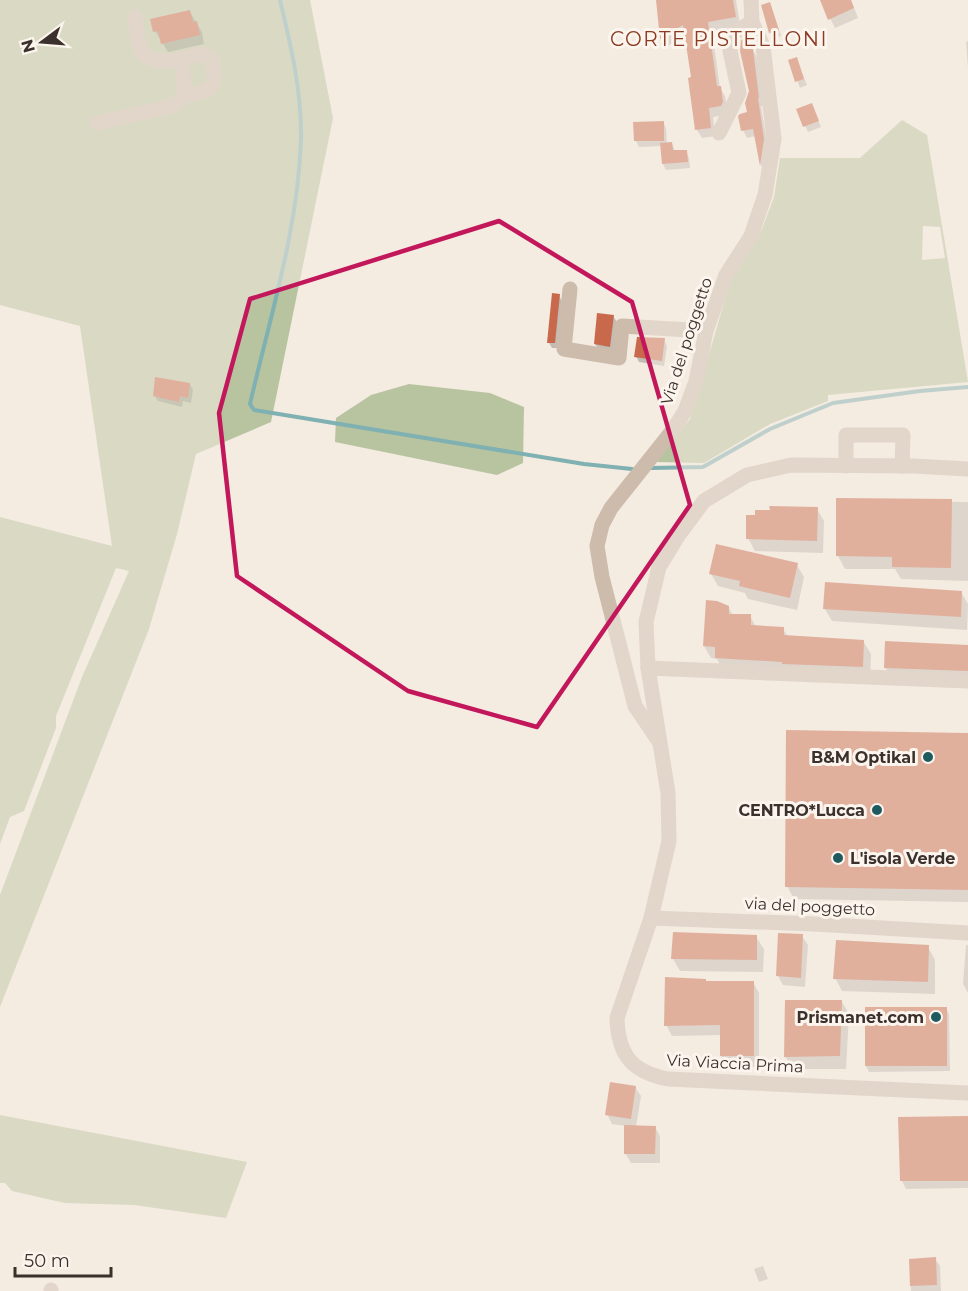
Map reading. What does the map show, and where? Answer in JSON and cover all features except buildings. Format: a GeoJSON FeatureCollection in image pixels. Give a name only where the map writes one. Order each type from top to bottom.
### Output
{"type":"FeatureCollection","features":[{"type":"Feature","properties":{"kind":"street","name":"Via del poggetto"},"geometry":{"type":"LineString","coordinates":[[659,737],[635,706],[602,577],[597,546],[602,525],[611,508],[673,430],[685,411],[696,381],[706,331],[726,275],[751,236],[760,213],[774,139],[763,46],[752,22],[751,0]]}},
{"type":"Feature","properties":{"kind":"street"},"geometry":{"type":"LineString","coordinates":[[97,123],[173,106],[185,94],[202,92],[209,89],[214,82],[213,64],[209,57],[202,54],[178,60],[155,62],[143,54],[139,45],[135,17]]}},
{"type":"Feature","properties":{"kind":"street"},"geometry":{"type":"LineString","coordinates":[[719,133],[738,93],[730,51],[732,34],[752,22]]}},
{"type":"Feature","properties":{"kind":"street"},"geometry":{"type":"LineString","coordinates":[[178,60],[182,64],[185,94]]}},
{"type":"Feature","properties":{"kind":"street"},"geometry":{"type":"LineString","coordinates":[[570,289],[564,349],[619,358],[622,326],[706,331]]}},
{"type":"Feature","properties":{"kind":"street"},"geometry":{"type":"LineString","coordinates":[[846,465],[846,435],[903,435],[902,466]]}},
{"type":"Feature","properties":{"kind":"street","name":"Via Viaccia Prima"},"geometry":{"type":"LineString","coordinates":[[968,469],[791,465],[747,475],[704,501],[678,536],[659,567],[646,622],[648,668],[668,793],[669,841],[651,918],[617,1018],[621,1044],[631,1063],[652,1076],[668,1079],[968,1093]]}},
{"type":"Feature","properties":{"kind":"street"},"geometry":{"type":"LineString","coordinates":[[648,668],[968,681]]}},
{"type":"Feature","properties":{"kind":"street","name":"via del poggetto"},"geometry":{"type":"LineString","coordinates":[[651,918],[968,933]]}},
{"type":"Feature","properties":{"kind":"highlighted area"},"geometry":{"type":"Polygon","coordinates":[[[499,221],[632,302],[690,505],[537,727],[408,691],[237,576],[219,413],[250,299],[499,221]]]}},
{"type":"Feature","properties":{"kind":"green space"},"geometry":{"type":"Polygon","coordinates":[[[0,0],[310,0],[333,118],[271,422],[196,454],[177,534],[149,629],[0,1007],[0,895],[82,677],[129,571],[116,568],[56,716],[56,728],[24,811],[10,817],[0,844],[0,517],[112,546],[80,326],[0,305],[0,0]]]}},
{"type":"Feature","properties":{"kind":"green space"},"geometry":{"type":"Polygon","coordinates":[[[902,120],[927,135],[968,382],[828,395],[828,401],[770,424],[704,463],[655,462],[690,419],[731,279],[762,229],[774,197],[780,158],[860,158],[902,120]],[[923,226],[922,260],[945,258],[940,227],[923,226]]]}},
{"type":"Feature","properties":{"kind":"green space"},"geometry":{"type":"Polygon","coordinates":[[[409,384],[490,393],[524,407],[523,463],[497,475],[335,442],[336,418],[371,395],[409,384]]]}},
{"type":"Feature","properties":{"kind":"green space"},"geometry":{"type":"Polygon","coordinates":[[[0,1115],[247,1162],[226,1218],[134,1205],[65,1203],[12,1191],[5,1183],[0,1183],[0,1115]]]}},
{"type":"Feature","properties":{"kind":"waterway"},"geometry":{"type":"LineString","coordinates":[[280,0],[298,87],[301,122],[299,173],[289,240],[250,404],[254,410],[584,464],[632,469]]}},
{"type":"Feature","properties":{"kind":"waterway"},"geometry":{"type":"LineString","coordinates":[[651,468],[703,467],[770,429],[833,403],[968,387]]}},
{"type":"Feature","properties":{"kind":"place","name":"B&M Optikal"},"geometry":{"type":"Point","coordinates":[928,757]}},
{"type":"Feature","properties":{"kind":"place","name":"CENTRO*Lucca"},"geometry":{"type":"Point","coordinates":[877,810]}},
{"type":"Feature","properties":{"kind":"place","name":"L'isola Verde"},"geometry":{"type":"Point","coordinates":[838,858]}},
{"type":"Feature","properties":{"kind":"place","name":"Prismanet.com"},"geometry":{"type":"Point","coordinates":[936,1017]}},
{"type":"Feature","properties":{"kind":"district","name":"CORTE PISTELLONI"},"geometry":{"type":"Point","coordinates":[719,39]}}]}
